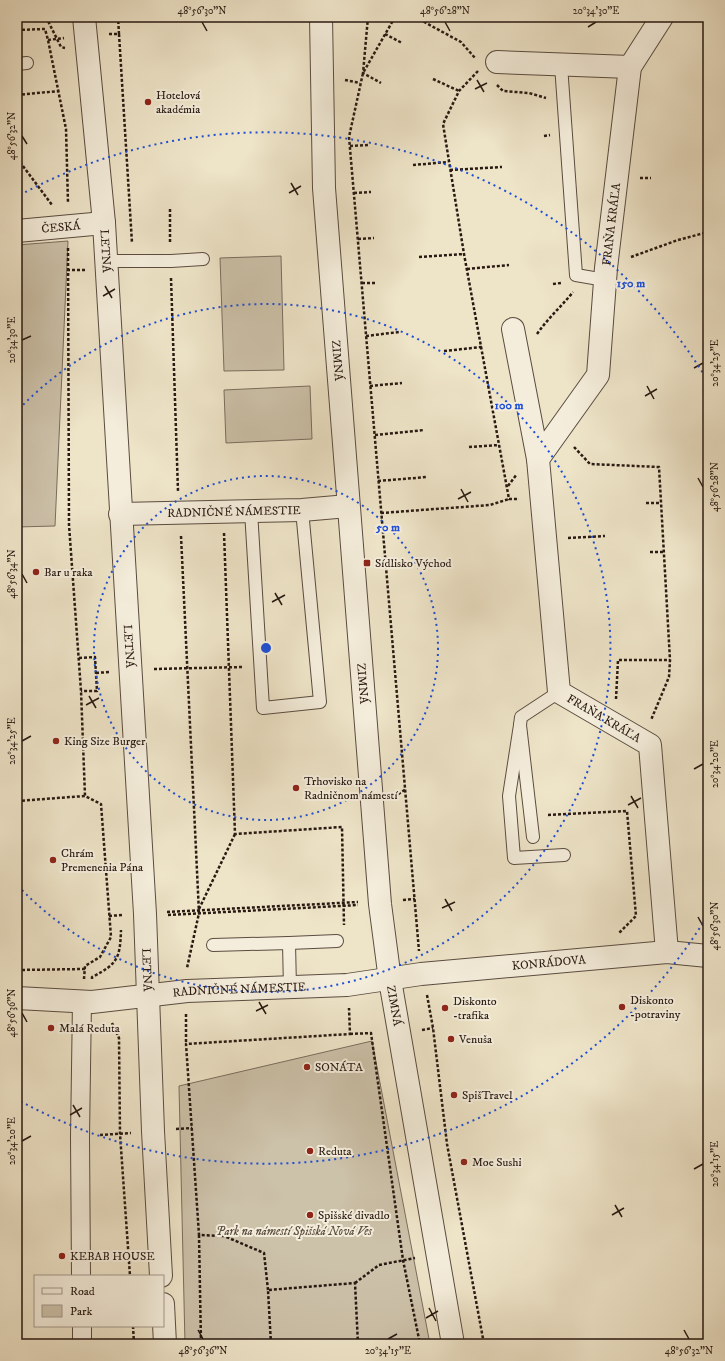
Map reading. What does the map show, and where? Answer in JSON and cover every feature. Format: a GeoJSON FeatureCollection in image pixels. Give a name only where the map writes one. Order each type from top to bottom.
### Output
{"type":"FeatureCollection","features":[{"type":"Feature","properties":{"kind":"street","name":"LETNÁ"},"geometry":{"type":"LineString","coordinates":[[84,17],[104,223],[120,514],[145,914],[147,994],[161,1275]]}},
{"type":"Feature","properties":{"kind":"street","name":"ZIMNÁ"},"geometry":{"type":"LineString","coordinates":[[321,17],[324,188],[380,902],[390,980],[453,1344]]}},
{"type":"Feature","properties":{"kind":"street","name":"FRAŇA KRÁĽA"},"geometry":{"type":"LineString","coordinates":[[538,459],[598,375],[605,274],[630,67],[662,17]]}},
{"type":"Feature","properties":{"kind":"street"},"geometry":{"type":"LineString","coordinates":[[497,62],[630,67]]}},
{"type":"Feature","properties":{"kind":"street","name":"ČESKÁ"},"geometry":{"type":"LineString","coordinates":[[17,231],[104,223]]}},
{"type":"Feature","properties":{"kind":"street","name":"FRAŇA KRÁĽA"},"geometry":{"type":"LineString","coordinates":[[513,329],[538,459],[540,498],[559,692],[650,745],[667,952]]}},
{"type":"Feature","properties":{"kind":"street","name":"RADNIČNÉ NÁMESTIE"},"geometry":{"type":"LineString","coordinates":[[120,514],[302,510],[348,506]]}},
{"type":"Feature","properties":{"kind":"street","name":"KONRÁDOVA"},"geometry":{"type":"LineString","coordinates":[[390,980],[421,974],[667,952],[708,956]]}},
{"type":"Feature","properties":{"kind":"street","name":"RADNIČNÉ NÁMESTIE"},"geometry":{"type":"LineString","coordinates":[[17,998],[92,1002],[147,994],[187,991],[347,985],[390,980]]}},
{"type":"Feature","properties":{"kind":"street"},"geometry":{"type":"LineString","coordinates":[[81,1275],[80,1137],[82,1001]]}},
{"type":"Feature","properties":{"kind":"street"},"geometry":{"type":"LineString","coordinates":[[164,1324],[165,1344]]}},
{"type":"Feature","properties":{"kind":"street"},"geometry":{"type":"LineString","coordinates":[[82,1327],[82,1344]]}},
{"type":"Feature","properties":{"kind":"lane"},"geometry":{"type":"LineString","coordinates":[[561,65],[576,275],[605,274]]}},
{"type":"Feature","properties":{"kind":"lane"},"geometry":{"type":"LineString","coordinates":[[106,261],[171,261],[203,259]]}},
{"type":"Feature","properties":{"kind":"lane"},"geometry":{"type":"LineString","coordinates":[[251,511],[262,708],[320,702],[302,510]]}},
{"type":"Feature","properties":{"kind":"lane"},"geometry":{"type":"LineString","coordinates":[[559,692],[521,717],[509,796],[514,858],[564,855]]}},
{"type":"Feature","properties":{"kind":"lane"},"geometry":{"type":"LineString","coordinates":[[520,725],[532,837]]}},
{"type":"Feature","properties":{"kind":"lane"},"geometry":{"type":"LineString","coordinates":[[213,945],[337,941]]}},
{"type":"Feature","properties":{"kind":"lane"},"geometry":{"type":"LineString","coordinates":[[289,943],[290,988]]}},
{"type":"Feature","properties":{"kind":"path"},"geometry":{"type":"LineString","coordinates":[[368,17],[363,73],[349,137],[421,974],[426,989],[433,1028],[450,1159],[484,1344]]}},
{"type":"Feature","properties":{"kind":"path"},"geometry":{"type":"LineString","coordinates":[[363,73],[394,17]]}},
{"type":"Feature","properties":{"kind":"path"},"geometry":{"type":"LineString","coordinates":[[17,30],[45,30],[66,129],[68,227],[66,270],[69,525],[81,691],[85,796]]}},
{"type":"Feature","properties":{"kind":"path"},"geometry":{"type":"LineString","coordinates":[[119,34],[133,260]]}},
{"type":"Feature","properties":{"kind":"path"},"geometry":{"type":"LineString","coordinates":[[385,34],[402,43]]}},
{"type":"Feature","properties":{"kind":"path"},"geometry":{"type":"LineString","coordinates":[[497,62],[478,71],[459,91],[443,124],[464,254],[509,499]]}},
{"type":"Feature","properties":{"kind":"path"},"geometry":{"type":"LineString","coordinates":[[363,73],[382,83]]}},
{"type":"Feature","properties":{"kind":"path"},"geometry":{"type":"LineString","coordinates":[[433,79],[459,91]]}},
{"type":"Feature","properties":{"kind":"path"},"geometry":{"type":"LineString","coordinates":[[17,95],[59,91]]}},
{"type":"Feature","properties":{"kind":"path"},"geometry":{"type":"LineString","coordinates":[[350,146],[368,145]]}},
{"type":"Feature","properties":{"kind":"path"},"geometry":{"type":"LineString","coordinates":[[17,158],[68,227]]}},
{"type":"Feature","properties":{"kind":"path"},"geometry":{"type":"LineString","coordinates":[[413,165],[448,162]]}},
{"type":"Feature","properties":{"kind":"path"},"geometry":{"type":"LineString","coordinates":[[450,170],[502,167]]}},
{"type":"Feature","properties":{"kind":"path"},"geometry":{"type":"LineString","coordinates":[[354,193],[371,192]]}},
{"type":"Feature","properties":{"kind":"path"},"geometry":{"type":"LineString","coordinates":[[170,209],[179,512],[181,526],[186,668],[199,910]]}},
{"type":"Feature","properties":{"kind":"path"},"geometry":{"type":"LineString","coordinates":[[605,274],[678,240],[708,232]]}},
{"type":"Feature","properties":{"kind":"path"},"geometry":{"type":"LineString","coordinates":[[358,239],[374,238]]}},
{"type":"Feature","properties":{"kind":"path"},"geometry":{"type":"LineString","coordinates":[[419,257],[464,254]]}},
{"type":"Feature","properties":{"kind":"path"},"geometry":{"type":"LineString","coordinates":[[467,269],[509,265]]}},
{"type":"Feature","properties":{"kind":"path"},"geometry":{"type":"LineString","coordinates":[[519,361],[548,318],[557,312],[574,291],[576,275]]}},
{"type":"Feature","properties":{"kind":"path"},"geometry":{"type":"LineString","coordinates":[[362,283],[377,283]]}},
{"type":"Feature","properties":{"kind":"path"},"geometry":{"type":"LineString","coordinates":[[366,336],[399,332]]}},
{"type":"Feature","properties":{"kind":"path"},"geometry":{"type":"LineString","coordinates":[[444,351],[482,347]]}},
{"type":"Feature","properties":{"kind":"path"},"geometry":{"type":"LineString","coordinates":[[370,386],[402,383]]}},
{"type":"Feature","properties":{"kind":"path"},"geometry":{"type":"LineString","coordinates":[[375,435],[424,430]]}},
{"type":"Feature","properties":{"kind":"path"},"geometry":{"type":"LineString","coordinates":[[558,431],[590,464],[659,467],[670,660],[669,677],[642,740]]}},
{"type":"Feature","properties":{"kind":"path"},"geometry":{"type":"LineString","coordinates":[[469,446],[499,445]]}},
{"type":"Feature","properties":{"kind":"path"},"geometry":{"type":"LineString","coordinates":[[378,481],[427,477]]}},
{"type":"Feature","properties":{"kind":"path"},"geometry":{"type":"LineString","coordinates":[[381,513],[490,505],[509,499],[540,498]]}},
{"type":"Feature","properties":{"kind":"path"},"geometry":{"type":"LineString","coordinates":[[646,503],[661,503]]}},
{"type":"Feature","properties":{"kind":"path"},"geometry":{"type":"LineString","coordinates":[[187,968],[199,910],[235,834],[224,534],[220,529]]}},
{"type":"Feature","properties":{"kind":"path"},"geometry":{"type":"LineString","coordinates":[[544,540],[605,536]]}},
{"type":"Feature","properties":{"kind":"path"},"geometry":{"type":"LineString","coordinates":[[650,552],[664,552]]}},
{"type":"Feature","properties":{"kind":"path"},"geometry":{"type":"LineString","coordinates":[[78,658],[95,657],[97,690],[81,691]]}},
{"type":"Feature","properties":{"kind":"path"},"geometry":{"type":"LineString","coordinates":[[612,723],[616,695],[618,660],[670,660]]}},
{"type":"Feature","properties":{"kind":"path"},"geometry":{"type":"LineString","coordinates":[[96,673],[130,670],[259,667]]}},
{"type":"Feature","properties":{"kind":"path"},"geometry":{"type":"LineString","coordinates":[[17,801],[85,796],[101,804],[110,937],[100,957],[85,966],[82,1001]]}},
{"type":"Feature","properties":{"kind":"path"},"geometry":{"type":"LineString","coordinates":[[530,816],[627,810],[636,916],[614,937]]}},
{"type":"Feature","properties":{"kind":"path"},"geometry":{"type":"LineString","coordinates":[[235,834],[342,827],[344,930]]}},
{"type":"Feature","properties":{"kind":"path"},"geometry":{"type":"LineString","coordinates":[[199,910],[343,902],[415,900]]}},
{"type":"Feature","properties":{"kind":"path"},"geometry":{"type":"LineString","coordinates":[[17,970],[85,970]]}},
{"type":"Feature","properties":{"kind":"path"},"geometry":{"type":"LineString","coordinates":[[347,985],[350,1034]]}},
{"type":"Feature","properties":{"kind":"path"},"geometry":{"type":"LineString","coordinates":[[186,1008],[186,1044],[199,1235],[201,1344]]}},
{"type":"Feature","properties":{"kind":"path"},"geometry":{"type":"LineString","coordinates":[[186,1044],[371,1033],[403,1260],[420,1344]]}},
{"type":"Feature","properties":{"kind":"path"},"geometry":{"type":"LineString","coordinates":[[199,1235],[224,1236],[264,1253],[271,1344]]}},
{"type":"Feature","properties":{"kind":"path"},"geometry":{"type":"LineString","coordinates":[[268,1290],[354,1284],[379,1265],[437,1254]]}},
{"type":"Feature","properties":{"kind":"path"},"geometry":{"type":"LineString","coordinates":[[354,1284],[358,1344]]}},
{"type":"Feature","properties":{"kind":"path"},"geometry":{"type":"LineString","coordinates":[[132,1327],[134,1344]]}},
{"type":"Feature","properties":{"kind":"green space"},"geometry":{"type":"Polygon","coordinates":[[[68,241],[55,526],[17,527],[17,245],[68,241]]]}},
{"type":"Feature","properties":{"kind":"green space"},"geometry":{"type":"Polygon","coordinates":[[[281,256],[284,370],[224,371],[220,258],[281,256]]]}},
{"type":"Feature","properties":{"kind":"green space"},"geometry":{"type":"Polygon","coordinates":[[[310,386],[312,439],[226,443],[224,390],[310,386]]]}},
{"type":"Feature","properties":{"kind":"green space","name":"Park na námestí Spišská Nová Ves"},"geometry":{"type":"Polygon","coordinates":[[[372,1041],[430,1344],[185,1344],[179,1086],[372,1041]]]}},
{"type":"Feature","properties":{"kind":"place","name":"Hotelová akadémia"},"geometry":{"type":"Point","coordinates":[148,102]}},
{"type":"Feature","properties":{"kind":"place","name":"Sídlisko Východ"},"geometry":{"type":"Point","coordinates":[367,563]}},
{"type":"Feature","properties":{"kind":"place","name":"Bar u raka"},"geometry":{"type":"Point","coordinates":[36,572]}},
{"type":"Feature","properties":{"kind":"place","name":"King Size Burger"},"geometry":{"type":"Point","coordinates":[56,741]}},
{"type":"Feature","properties":{"kind":"place","name":"Trhovisko na Radničnom námestí"},"geometry":{"type":"Point","coordinates":[296,788]}},
{"type":"Feature","properties":{"kind":"place","name":"Chrám Premenenia Pána"},"geometry":{"type":"Point","coordinates":[53,860]}},
{"type":"Feature","properties":{"kind":"place","name":"Diskonto -potraviny"},"geometry":{"type":"Point","coordinates":[622,1007]}},
{"type":"Feature","properties":{"kind":"place","name":"Diskonto -trafika"},"geometry":{"type":"Point","coordinates":[445,1008]}},
{"type":"Feature","properties":{"kind":"place","name":"Malá Reduta"},"geometry":{"type":"Point","coordinates":[51,1028]}},
{"type":"Feature","properties":{"kind":"place","name":"Venuša"},"geometry":{"type":"Point","coordinates":[451,1039]}},
{"type":"Feature","properties":{"kind":"place","name":"SONÁTA"},"geometry":{"type":"Point","coordinates":[307,1067]}},
{"type":"Feature","properties":{"kind":"place","name":"SpišTravel"},"geometry":{"type":"Point","coordinates":[454,1095]}},
{"type":"Feature","properties":{"kind":"place","name":"Reduta"},"geometry":{"type":"Point","coordinates":[310,1151]}},
{"type":"Feature","properties":{"kind":"place","name":"Moe Sushi"},"geometry":{"type":"Point","coordinates":[464,1162]}},
{"type":"Feature","properties":{"kind":"place","name":"Spišské divadlo"},"geometry":{"type":"Point","coordinates":[310,1215]}},
{"type":"Feature","properties":{"kind":"place","name":"KEBAB HOUSE"},"geometry":{"type":"Point","coordinates":[62,1256]}}]}
